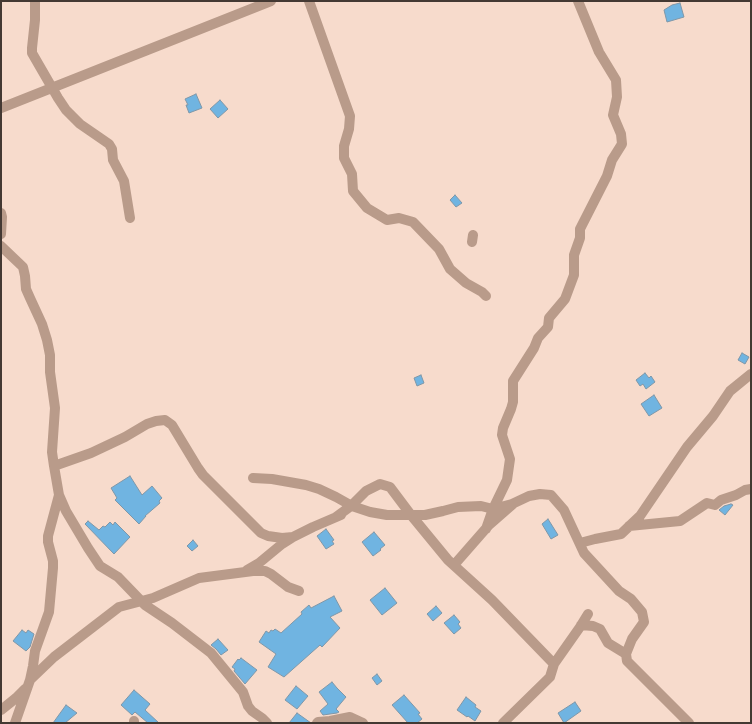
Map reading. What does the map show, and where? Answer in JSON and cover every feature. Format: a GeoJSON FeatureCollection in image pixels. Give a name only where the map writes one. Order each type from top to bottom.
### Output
{"type":"FeatureCollection","features":[{"type":"Feature","properties":{"kind":"street"},"geometry":{"type":"LineString","coordinates":[[35,1],[32,53],[62,104],[80,124],[109,144],[112,149],[113,160],[124,181],[130,218]]}},
{"type":"Feature","properties":{"kind":"street"},"geometry":{"type":"LineString","coordinates":[[1,108],[271,1]]}},
{"type":"Feature","properties":{"kind":"street"},"geometry":{"type":"LineString","coordinates":[[309,1],[350,116],[349,128],[344,146],[344,158],[352,174],[353,191],[367,208],[387,220],[399,218],[413,222],[439,248],[450,269],[466,283],[486,296]]}},
{"type":"Feature","properties":{"kind":"street"},"geometry":{"type":"LineString","coordinates":[[486,529],[493,508],[506,480],[510,459],[502,435],[503,428],[513,402],[513,380],[534,348],[538,338],[548,327],[549,318],[565,298],[574,275],[574,255],[580,238],[580,229],[607,176],[612,160],[622,144],[613,115],[617,97],[616,80],[599,52],[578,1]]}},
{"type":"Feature","properties":{"kind":"street"},"geometry":{"type":"LineString","coordinates":[[1,213],[1,234]]}},
{"type":"Feature","properties":{"kind":"street"},"geometry":{"type":"LineString","coordinates":[[1,246],[23,267],[26,289],[42,324],[47,340],[50,355],[50,372],[55,408],[52,452],[59,495],[66,511],[100,566],[118,577],[142,602],[211,653],[243,692],[248,706],[267,723]]}},
{"type":"Feature","properties":{"kind":"street"},"geometry":{"type":"LineString","coordinates":[[580,543],[621,534],[640,516],[687,447],[713,416],[730,391],[751,374]]}},
{"type":"Feature","properties":{"kind":"street"},"geometry":{"type":"LineString","coordinates":[[54,466],[91,453],[125,437],[147,424],[165,420],[172,425],[203,475],[262,534],[282,538],[293,537]]}},
{"type":"Feature","properties":{"kind":"street"},"geometry":{"type":"LineString","coordinates":[[253,478],[272,479],[306,485],[319,489],[356,507],[370,512],[387,514],[425,515],[458,507],[481,506],[493,508],[516,502],[529,496],[540,494],[551,495],[564,510],[584,552],[619,591],[631,599],[642,612],[644,622],[632,639],[626,654],[627,661],[689,723]]}},
{"type":"Feature","properties":{"kind":"street"},"geometry":{"type":"LineString","coordinates":[[243,572],[259,563],[293,537],[356,507],[366,491],[380,484],[390,487],[448,560],[492,600],[554,664]]}},
{"type":"Feature","properties":{"kind":"street"},"geometry":{"type":"LineString","coordinates":[[629,526],[680,521],[707,503],[715,506],[725,498],[736,496],[745,490],[751,489]]}},
{"type":"Feature","properties":{"kind":"street"},"geometry":{"type":"LineString","coordinates":[[15,723],[33,666],[35,651],[48,618],[53,561],[48,536],[59,495]]}},
{"type":"Feature","properties":{"kind":"street"},"geometry":{"type":"LineString","coordinates":[[454,565],[486,529],[516,502]]}},
{"type":"Feature","properties":{"kind":"street"},"geometry":{"type":"LineString","coordinates":[[1,710],[16,698],[54,657],[119,607],[142,602],[199,578],[253,571],[264,571],[271,574],[288,587],[299,591]]}},
{"type":"Feature","properties":{"kind":"street"},"geometry":{"type":"LineString","coordinates":[[503,723],[550,677],[554,664],[582,625],[588,614]]}},
{"type":"Feature","properties":{"kind":"street"},"geometry":{"type":"LineString","coordinates":[[582,625],[594,626],[600,629],[608,643],[626,654]]}},
{"type":"Feature","properties":{"kind":"street"},"geometry":{"type":"LineString","coordinates":[[317,723],[350,717],[363,723]]}},
{"type":"Feature","properties":{"kind":"building"},"geometry":{"type":"Polygon","coordinates":[[[680,3],[684,17],[667,22],[664,10],[672,5],[680,3]]]}},
{"type":"Feature","properties":{"kind":"building"},"geometry":{"type":"Polygon","coordinates":[[[196,94],[202,108],[189,113],[186,105],[188,105],[185,99],[196,94]]]}},
{"type":"Feature","properties":{"kind":"building"},"geometry":{"type":"Polygon","coordinates":[[[220,100],[228,109],[218,118],[210,109],[220,100]]]}},
{"type":"Feature","properties":{"kind":"building"},"geometry":{"type":"Polygon","coordinates":[[[455,195],[462,203],[456,207],[450,200],[455,195]]]}},
{"type":"Feature","properties":{"kind":"building"},"geometry":{"type":"Polygon","coordinates":[[[742,353],[749,357],[745,364],[738,360],[742,353]]]}},
{"type":"Feature","properties":{"kind":"building"},"geometry":{"type":"Polygon","coordinates":[[[645,373],[649,378],[651,376],[655,382],[646,389],[643,384],[640,386],[636,380],[645,373]]]}},
{"type":"Feature","properties":{"kind":"building"},"geometry":{"type":"Polygon","coordinates":[[[421,375],[424,383],[417,386],[414,378],[421,375]]]}},
{"type":"Feature","properties":{"kind":"building"},"geometry":{"type":"Polygon","coordinates":[[[654,395],[662,408],[649,416],[641,404],[654,395]]]}},
{"type":"Feature","properties":{"kind":"building"},"geometry":{"type":"Polygon","coordinates":[[[130,476],[142,495],[152,486],[162,498],[159,501],[160,503],[145,516],[139,524],[115,500],[117,498],[111,488],[130,476]]]}},
{"type":"Feature","properties":{"kind":"building"},"geometry":{"type":"Polygon","coordinates":[[[731,504],[733,505],[725,515],[719,510],[724,506],[731,504]]]}},
{"type":"Feature","properties":{"kind":"building"},"geometry":{"type":"Polygon","coordinates":[[[548,519],[558,535],[551,539],[542,524],[548,519]]]}},
{"type":"Feature","properties":{"kind":"building"},"geometry":{"type":"Polygon","coordinates":[[[88,521],[99,530],[110,522],[113,525],[115,522],[130,537],[114,554],[85,524],[88,521]]]}},
{"type":"Feature","properties":{"kind":"building"},"geometry":{"type":"Polygon","coordinates":[[[326,529],[334,540],[332,541],[334,544],[326,549],[317,536],[326,529]]]}},
{"type":"Feature","properties":{"kind":"building"},"geometry":{"type":"Polygon","coordinates":[[[374,532],[385,545],[373,556],[362,542],[374,532]]]}},
{"type":"Feature","properties":{"kind":"building"},"geometry":{"type":"Polygon","coordinates":[[[193,540],[198,546],[192,551],[187,546],[193,540]]]}},
{"type":"Feature","properties":{"kind":"building"},"geometry":{"type":"Polygon","coordinates":[[[385,588],[397,603],[382,615],[370,600],[385,588]]]}},
{"type":"Feature","properties":{"kind":"building"},"geometry":{"type":"Polygon","coordinates":[[[334,596],[342,611],[330,617],[340,628],[322,647],[320,645],[284,677],[268,667],[276,654],[259,642],[266,631],[269,633],[271,630],[273,631],[275,629],[281,633],[302,614],[301,612],[309,605],[311,608],[334,596]]]}},
{"type":"Feature","properties":{"kind":"building"},"geometry":{"type":"Polygon","coordinates":[[[436,606],[442,613],[433,621],[427,614],[436,606]]]}},
{"type":"Feature","properties":{"kind":"building"},"geometry":{"type":"Polygon","coordinates":[[[454,615],[460,622],[458,624],[461,628],[454,634],[444,623],[454,615]]]}},
{"type":"Feature","properties":{"kind":"building"},"geometry":{"type":"Polygon","coordinates":[[[22,630],[26,633],[28,630],[34,634],[30,647],[26,651],[13,641],[22,630]]]}},
{"type":"Feature","properties":{"kind":"building"},"geometry":{"type":"Polygon","coordinates":[[[218,639],[228,650],[221,655],[211,645],[218,639]]]}},
{"type":"Feature","properties":{"kind":"building"},"geometry":{"type":"Polygon","coordinates":[[[241,658],[257,670],[245,684],[232,667],[238,659],[239,660],[241,658]]]}},
{"type":"Feature","properties":{"kind":"building"},"geometry":{"type":"Polygon","coordinates":[[[377,674],[382,681],[377,685],[372,678],[377,674]]]}},
{"type":"Feature","properties":{"kind":"building"},"geometry":{"type":"Polygon","coordinates":[[[332,682],[346,697],[336,709],[339,712],[323,715],[320,711],[328,704],[319,692],[332,682]]]}},
{"type":"Feature","properties":{"kind":"building"},"geometry":{"type":"Polygon","coordinates":[[[296,686],[308,696],[297,709],[285,700],[296,686]]]}},
{"type":"Feature","properties":{"kind":"building"},"geometry":{"type":"Polygon","coordinates":[[[134,690],[150,704],[145,710],[159,723],[148,723],[135,712],[132,715],[121,705],[134,690]]]}},
{"type":"Feature","properties":{"kind":"building"},"geometry":{"type":"Polygon","coordinates":[[[404,695],[420,713],[418,714],[422,719],[417,723],[408,723],[392,705],[404,695]]]}},
{"type":"Feature","properties":{"kind":"building"},"geometry":{"type":"Polygon","coordinates":[[[466,697],[481,711],[475,721],[457,710],[466,697]]]}},
{"type":"Feature","properties":{"kind":"building"},"geometry":{"type":"Polygon","coordinates":[[[575,702],[581,711],[564,723],[558,713],[575,702]]]}},
{"type":"Feature","properties":{"kind":"building"},"geometry":{"type":"Polygon","coordinates":[[[66,705],[77,713],[65,723],[53,723],[66,705]]]}},
{"type":"Feature","properties":{"kind":"building"},"geometry":{"type":"Polygon","coordinates":[[[297,713],[311,723],[289,723],[297,713]]]}}]}
